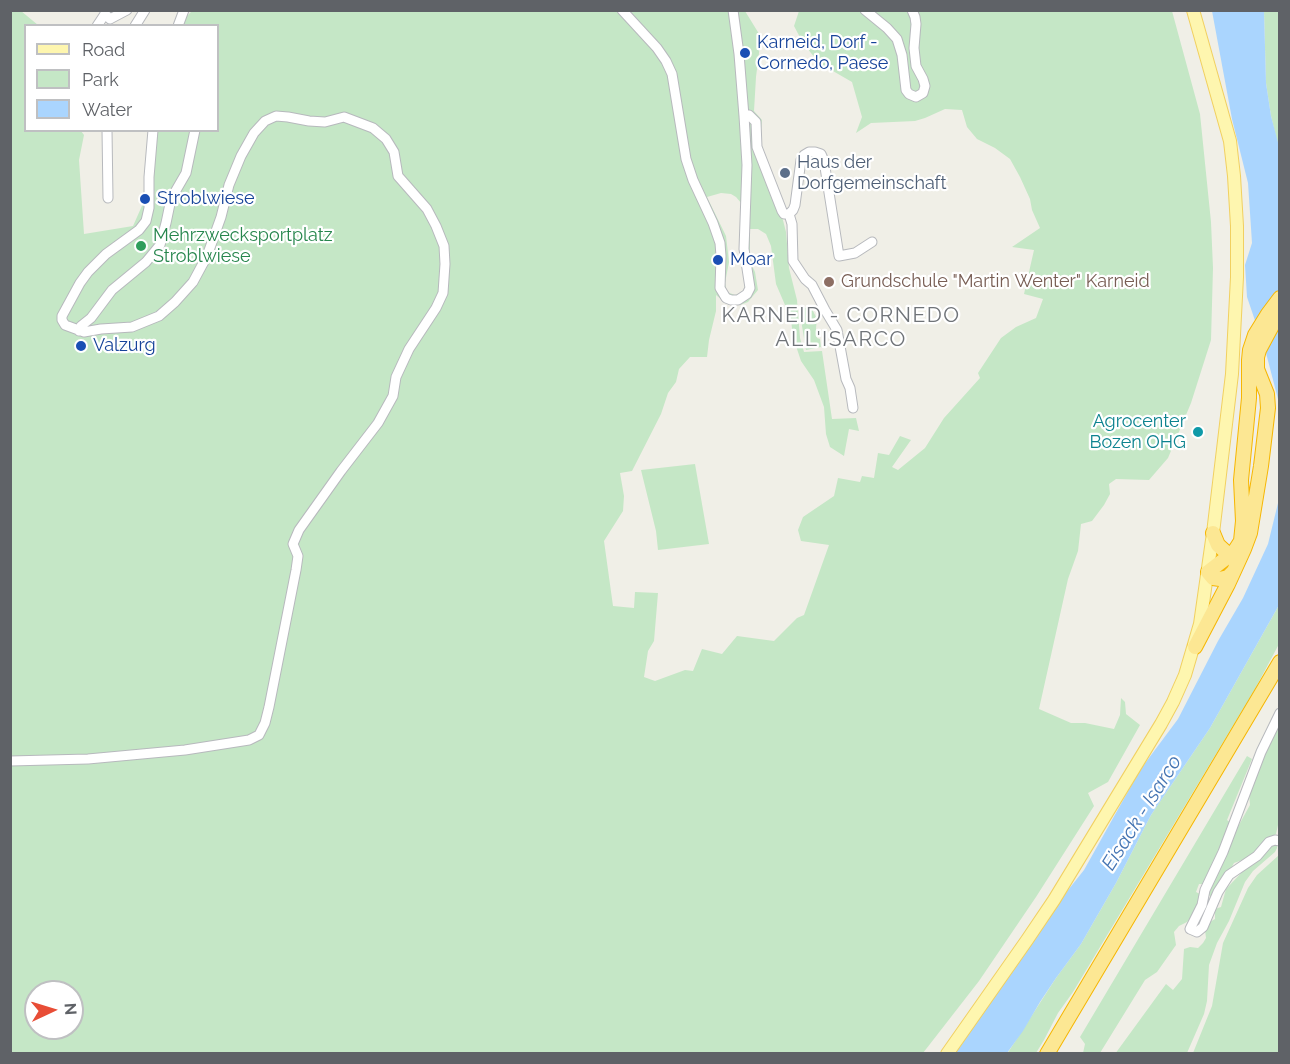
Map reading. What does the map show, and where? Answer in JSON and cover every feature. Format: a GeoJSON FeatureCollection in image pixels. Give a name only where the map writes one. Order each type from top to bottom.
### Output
{"type":"FeatureCollection","features":[{"type":"Feature","properties":{"kind":"highway"},"geometry":{"type":"LineString","coordinates":[[1233,572],[1228,577],[1220,579],[1213,578],[1208,572],[1237,549],[1242,536],[1241,480],[1249,398],[1249,360],[1280,298]]}},
{"type":"Feature","properties":{"kind":"highway"},"geometry":{"type":"LineString","coordinates":[[1264,331],[1280,310]]}},
{"type":"Feature","properties":{"kind":"highway"},"geometry":{"type":"LineString","coordinates":[[1264,331],[1280,322]]}},
{"type":"Feature","properties":{"kind":"highway"},"geometry":{"type":"LineString","coordinates":[[1195,646],[1250,533],[1268,408],[1267,394],[1257,365],[1256,346]]}},
{"type":"Feature","properties":{"kind":"highway"},"geometry":{"type":"LineString","coordinates":[[1213,534],[1218,545],[1230,555]]}},
{"type":"Feature","properties":{"kind":"highway"},"geometry":{"type":"LineString","coordinates":[[1047,1053],[1280,662]]}},
{"type":"Feature","properties":{"kind":"highway"},"geometry":{"type":"LineString","coordinates":[[1057,1053],[1280,678]]}},
{"type":"Feature","properties":{"kind":"main road"},"geometry":{"type":"LineString","coordinates":[[947,1053],[1038,924],[1161,724],[1185,675],[1195,646],[1208,572],[1232,374],[1237,226],[1230,141],[1192,10]]}},
{"type":"Feature","properties":{"kind":"street"},"geometry":{"type":"LineString","coordinates":[[105,12],[110,19],[127,10]]}},
{"type":"Feature","properties":{"kind":"street"},"geometry":{"type":"LineString","coordinates":[[136,24],[145,10]]}},
{"type":"Feature","properties":{"kind":"street"},"geometry":{"type":"LineString","coordinates":[[622,10],[657,48],[672,74],[686,159],[720,243],[720,288],[726,298],[738,300],[744,298],[750,288],[744,249],[747,165],[733,10]]}},
{"type":"Feature","properties":{"kind":"street"},"geometry":{"type":"LineString","coordinates":[[865,10],[887,27],[897,39],[902,55],[906,90],[916,97],[923,93],[925,86],[916,66],[914,48],[916,24],[912,10]]}},
{"type":"Feature","properties":{"kind":"street"},"geometry":{"type":"LineString","coordinates":[[744,116],[749,115],[756,122],[757,147],[782,211],[784,214],[789,214]]}},
{"type":"Feature","properties":{"kind":"street"},"geometry":{"type":"LineString","coordinates":[[10,761],[88,759],[185,750],[249,740],[260,735],[269,707],[296,570],[298,556],[293,544],[298,530],[378,423],[393,396],[396,377],[409,349],[436,308],[443,293],[444,246],[427,209],[398,176],[394,152],[386,139],[373,128],[344,117],[325,122],[309,122],[276,116],[265,121],[254,133],[241,156],[229,185],[221,217],[207,256],[192,282],[175,302],[159,316],[132,327],[82,331],[65,325],[62,316],[80,283],[99,260],[140,230],[146,221],[149,208],[153,132]]}},
{"type":"Feature","properties":{"kind":"street"},"geometry":{"type":"LineString","coordinates":[[107,132],[108,198]]}},
{"type":"Feature","properties":{"kind":"street"},"geometry":{"type":"LineString","coordinates":[[82,331],[81,326],[91,318],[112,290],[146,262],[160,245],[171,199],[186,173],[195,132]]}},
{"type":"Feature","properties":{"kind":"street"},"geometry":{"type":"LineString","coordinates":[[789,214],[795,205],[801,160],[809,152],[821,154],[839,256],[855,253],[872,242]]}},
{"type":"Feature","properties":{"kind":"street"},"geometry":{"type":"LineString","coordinates":[[789,214],[792,224],[793,261],[812,285],[837,330],[853,408]]}},
{"type":"Feature","properties":{"kind":"street"},"geometry":{"type":"LineString","coordinates":[[1280,713],[1261,752],[1223,852],[1205,890],[1202,905],[1190,929],[1197,932],[1203,927],[1218,892],[1229,875],[1257,856],[1269,842],[1280,841]]}},
{"type":"Feature","properties":{"kind":"green space"},"geometry":{"type":"Polygon","coordinates":[[[10,11],[21,11],[37,24],[24,24],[24,132],[82,132],[84,135],[79,160],[84,234],[133,226],[149,190],[153,132],[219,132],[219,24],[181,24],[192,11],[745,11],[761,37],[754,111],[762,120],[760,136],[762,146],[786,232],[789,268],[797,300],[800,338],[804,352],[822,351],[832,419],[856,418],[859,431],[849,429],[844,456],[830,447],[826,434],[824,407],[814,380],[801,361],[793,337],[791,319],[776,284],[771,246],[766,234],[758,229],[750,229],[750,261],[755,272],[758,290],[748,302],[740,305],[727,304],[716,295],[716,311],[707,357],[690,357],[679,369],[676,382],[668,393],[661,414],[632,471],[620,473],[624,496],[623,511],[604,541],[613,606],[634,608],[635,592],[658,593],[654,641],[648,651],[644,677],[655,681],[685,670],[693,671],[702,649],[722,654],[737,636],[774,641],[797,618],[804,615],[829,545],[801,541],[798,530],[803,517],[834,496],[838,478],[860,482],[862,476],[874,478],[878,453],[889,455],[900,436],[911,440],[892,467],[898,470],[925,448],[944,418],[980,378],[978,373],[1001,338],[1016,327],[1036,318],[1043,299],[1024,294],[1034,250],[1012,247],[1040,228],[1030,199],[1010,159],[977,139],[967,127],[962,110],[945,109],[915,121],[871,123],[856,133],[862,117],[852,82],[819,63],[803,43],[794,26],[799,11],[1172,11],[1200,114],[1211,222],[1213,268],[1211,340],[1191,403],[1168,458],[1149,480],[1116,479],[1109,484],[1110,494],[1104,505],[1092,521],[1081,524],[1078,551],[1068,579],[1039,709],[1071,723],[1085,723],[1114,729],[1120,715],[1121,698],[1125,702],[1126,714],[1140,725],[1108,782],[1088,793],[1094,806],[979,981],[923,1053],[11,1053],[10,11]],[[721,193],[707,197],[726,236],[729,262],[725,283],[727,292],[735,295],[745,289],[740,248],[742,204],[736,197],[721,193]]]}},
{"type":"Feature","properties":{"kind":"green space"},"geometry":{"type":"Polygon","coordinates":[[[1264,11],[1279,11],[1279,150],[1266,83],[1264,11]]]}},
{"type":"Feature","properties":{"kind":"green space"},"geometry":{"type":"Polygon","coordinates":[[[810,305],[817,319],[817,338],[820,339],[821,347],[806,350],[799,308],[810,305]]]}},
{"type":"Feature","properties":{"kind":"green space"},"geometry":{"type":"Polygon","coordinates":[[[695,464],[709,544],[658,550],[656,531],[641,470],[695,464]]]}},
{"type":"Feature","properties":{"kind":"green space"},"geometry":{"type":"Polygon","coordinates":[[[1279,605],[1279,644],[1255,689],[1073,992],[1058,1013],[1044,1040],[1036,1053],[1007,1054],[1081,944],[1151,815],[1210,728],[1279,605]]]}},
{"type":"Feature","properties":{"kind":"green space"},"geometry":{"type":"Polygon","coordinates":[[[1279,723],[1280,814],[1276,834],[1248,858],[1234,863],[1211,897],[1209,895],[1211,888],[1235,832],[1250,805],[1249,793],[1279,723]]]}},
{"type":"Feature","properties":{"kind":"green space"},"geometry":{"type":"Polygon","coordinates":[[[1247,756],[1252,759],[1227,820],[1231,823],[1205,884],[1199,884],[1196,892],[1202,895],[1194,913],[1174,932],[1176,945],[1157,972],[1145,980],[1100,1053],[1083,1053],[1085,1044],[1080,1037],[1247,756]]]}},
{"type":"Feature","properties":{"kind":"green space"},"geometry":{"type":"Polygon","coordinates":[[[1277,844],[1275,852],[1253,871],[1245,882],[1217,943],[1209,965],[1204,1014],[1187,1053],[1115,1054],[1166,984],[1173,990],[1182,979],[1184,949],[1198,948],[1203,943],[1206,938],[1205,930],[1208,923],[1215,919],[1215,909],[1221,907],[1226,889],[1268,846],[1277,844]]]}},
{"type":"Feature","properties":{"kind":"green space"},"geometry":{"type":"Polygon","coordinates":[[[1279,855],[1279,1053],[1193,1053],[1212,1006],[1223,943],[1248,888],[1257,875],[1279,855]]]}},
{"type":"Feature","properties":{"kind":"water"},"geometry":{"type":"Polygon","coordinates":[[[1212,11],[1264,11],[1266,83],[1271,116],[1280,150],[1279,403],[1266,353],[1247,297],[1245,265],[1252,243],[1248,183],[1232,119],[1212,11]]]}},
{"type":"Feature","properties":{"kind":"water","name":"Eisack - Isarco"},"geometry":{"type":"Polygon","coordinates":[[[1279,499],[1279,605],[1210,728],[1151,815],[1081,944],[1007,1053],[955,1054],[1053,909],[1084,870],[1140,770],[1178,719],[1243,598],[1268,544],[1279,499]]]}},
{"type":"Feature","properties":{"kind":"place","name":"Karneid, Dorf - Cornedo, Paese"},"geometry":{"type":"Point","coordinates":[745,53]}},
{"type":"Feature","properties":{"kind":"place","name":"Haus der Dorfgemeinschaft"},"geometry":{"type":"Point","coordinates":[785,173]}},
{"type":"Feature","properties":{"kind":"place","name":"Stroblwiese"},"geometry":{"type":"Point","coordinates":[145,199]}},
{"type":"Feature","properties":{"kind":"place","name":"Mehrzwecksportplatz Stroblwiese"},"geometry":{"type":"Point","coordinates":[141,246]}},
{"type":"Feature","properties":{"kind":"place","name":"Moar"},"geometry":{"type":"Point","coordinates":[718,260]}},
{"type":"Feature","properties":{"kind":"place","name":"Grundschule \"Martin Wenter\" Karneid"},"geometry":{"type":"Point","coordinates":[829,282]}},
{"type":"Feature","properties":{"kind":"place","name":"Valzurg"},"geometry":{"type":"Point","coordinates":[81,346]}},
{"type":"Feature","properties":{"kind":"place","name":"Agrocenter Bozen OHG"},"geometry":{"type":"Point","coordinates":[1198,432]}},
{"type":"Feature","properties":{"kind":"district","name":"KARNEID - CORNEDO ALL'ISARCO"},"geometry":{"type":"Point","coordinates":[841,328]}}]}
